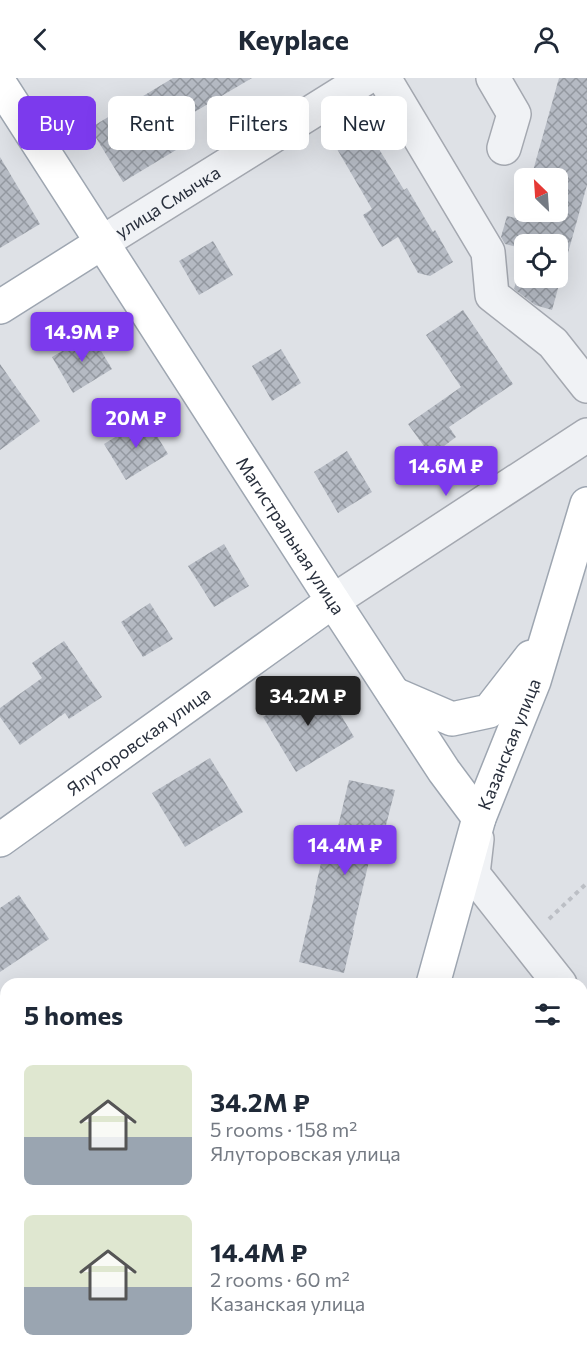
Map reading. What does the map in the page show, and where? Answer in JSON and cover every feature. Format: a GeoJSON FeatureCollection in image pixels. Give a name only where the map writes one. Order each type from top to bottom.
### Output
{"type":"FeatureCollection","features":[{"type":"Feature","properties":{"kind":"main road","name":"Магистральная улица"},"geometry":{"type":"LineString","coordinates":[[0,84],[333,601],[444,771],[479,818]]}},
{"type":"Feature","properties":{"kind":"main road","name":"улица Смычка"},"geometry":{"type":"LineString","coordinates":[[0,307],[103,242]]}},
{"type":"Feature","properties":{"kind":"main road","name":"Казанская улица"},"geometry":{"type":"LineString","coordinates":[[435,978],[479,818],[534,681],[587,504]]}},
{"type":"Feature","properties":{"kind":"main road","name":"Ялуторовская улица"},"geometry":{"type":"LineString","coordinates":[[0,840],[333,601]]}},
{"type":"Feature","properties":{"kind":"main road"},"geometry":{"type":"LineString","coordinates":[[394,694],[452,719],[489,711],[547,638]]}},
{"type":"Feature","properties":{"kind":"street","name":"улица Смычка"},"geometry":{"type":"LineString","coordinates":[[103,242],[366,78]]}},
{"type":"Feature","properties":{"kind":"street"},"geometry":{"type":"LineString","coordinates":[[384,78],[488,252],[492,295],[553,342],[587,386]]}},
{"type":"Feature","properties":{"kind":"street"},"geometry":{"type":"LineString","coordinates":[[492,78],[514,114],[504,148]]}},
{"type":"Feature","properties":{"kind":"street"},"geometry":{"type":"LineString","coordinates":[[333,601],[587,435]]}},
{"type":"Feature","properties":{"kind":"street"},"geometry":{"type":"LineString","coordinates":[[479,818],[473,874],[555,978]]}},
{"type":"Feature","properties":{"kind":"building"},"geometry":{"type":"Polygon","coordinates":[[[173,78],[252,78],[222,96],[207,96],[207,105],[195,112],[195,96],[143,96],[173,78]]]}},
{"type":"Feature","properties":{"kind":"building"},"geometry":{"type":"Polygon","coordinates":[[[559,78],[587,78],[587,185],[568,253],[568,234],[514,234],[514,246],[505,244],[501,237],[507,216],[514,218],[514,222],[568,222],[568,168],[534,168],[559,78]]]}},
{"type":"Feature","properties":{"kind":"building"},"geometry":{"type":"Polygon","coordinates":[[[108,117],[108,150],[176,150],[123,182],[96,138],[96,124],[108,117]]]}},
{"type":"Feature","properties":{"kind":"building"},"geometry":{"type":"Polygon","coordinates":[[[338,150],[380,150],[404,190],[407,188],[433,232],[435,230],[453,262],[430,276],[418,273],[398,237],[382,247],[363,215],[372,209],[338,150]]]}},
{"type":"Feature","properties":{"kind":"building"},"geometry":{"type":"Polygon","coordinates":[[[0,157],[40,224],[0,248],[0,157]]]}},
{"type":"Feature","properties":{"kind":"building"},"geometry":{"type":"Polygon","coordinates":[[[213,241],[233,275],[199,295],[179,261],[213,241]]]}},
{"type":"Feature","properties":{"kind":"building"},"geometry":{"type":"Polygon","coordinates":[[[558,288],[552,310],[535,305],[514,289],[558,288]]]}},
{"type":"Feature","properties":{"kind":"building"},"geometry":{"type":"Polygon","coordinates":[[[463,310],[513,384],[449,427],[456,437],[431,456],[408,424],[461,387],[426,335],[463,310]]]}},
{"type":"Feature","properties":{"kind":"building"},"geometry":{"type":"Polygon","coordinates":[[[91,334],[112,369],[73,393],[52,357],[91,334]]]}},
{"type":"Feature","properties":{"kind":"building"},"geometry":{"type":"Polygon","coordinates":[[[281,349],[301,383],[272,401],[252,366],[281,349]]]}},
{"type":"Feature","properties":{"kind":"building"},"geometry":{"type":"Polygon","coordinates":[[[0,364],[40,421],[0,450],[0,364]]]}},
{"type":"Feature","properties":{"kind":"building"},"geometry":{"type":"Polygon","coordinates":[[[146,418],[168,454],[126,480],[104,444],[146,418]]]}},
{"type":"Feature","properties":{"kind":"building"},"geometry":{"type":"Polygon","coordinates":[[[347,451],[372,492],[338,513],[314,472],[347,451]]]}},
{"type":"Feature","properties":{"kind":"building"},"geometry":{"type":"Polygon","coordinates":[[[224,544],[249,586],[214,607],[188,566],[224,544]]]}},
{"type":"Feature","properties":{"kind":"building"},"geometry":{"type":"Polygon","coordinates":[[[150,603],[173,639],[143,657],[121,622],[150,603]]]}},
{"type":"Feature","properties":{"kind":"building"},"geometry":{"type":"Polygon","coordinates":[[[64,641],[102,697],[69,719],[65,713],[20,745],[0,717],[0,708],[42,678],[32,663],[64,641]]]}},
{"type":"Feature","properties":{"kind":"building"},"geometry":{"type":"Polygon","coordinates":[[[321,682],[354,737],[296,772],[263,717],[321,682]]]}},
{"type":"Feature","properties":{"kind":"building"},"geometry":{"type":"Polygon","coordinates":[[[210,758],[243,812],[185,847],[152,793],[210,758]]]}},
{"type":"Feature","properties":{"kind":"building"},"geometry":{"type":"Polygon","coordinates":[[[349,780],[395,790],[384,833],[376,831],[344,973],[299,962],[325,846],[333,848],[349,780]]]}},
{"type":"Feature","properties":{"kind":"building"},"geometry":{"type":"Polygon","coordinates":[[[19,895],[49,939],[0,972],[0,908],[19,895]]]}}]}
